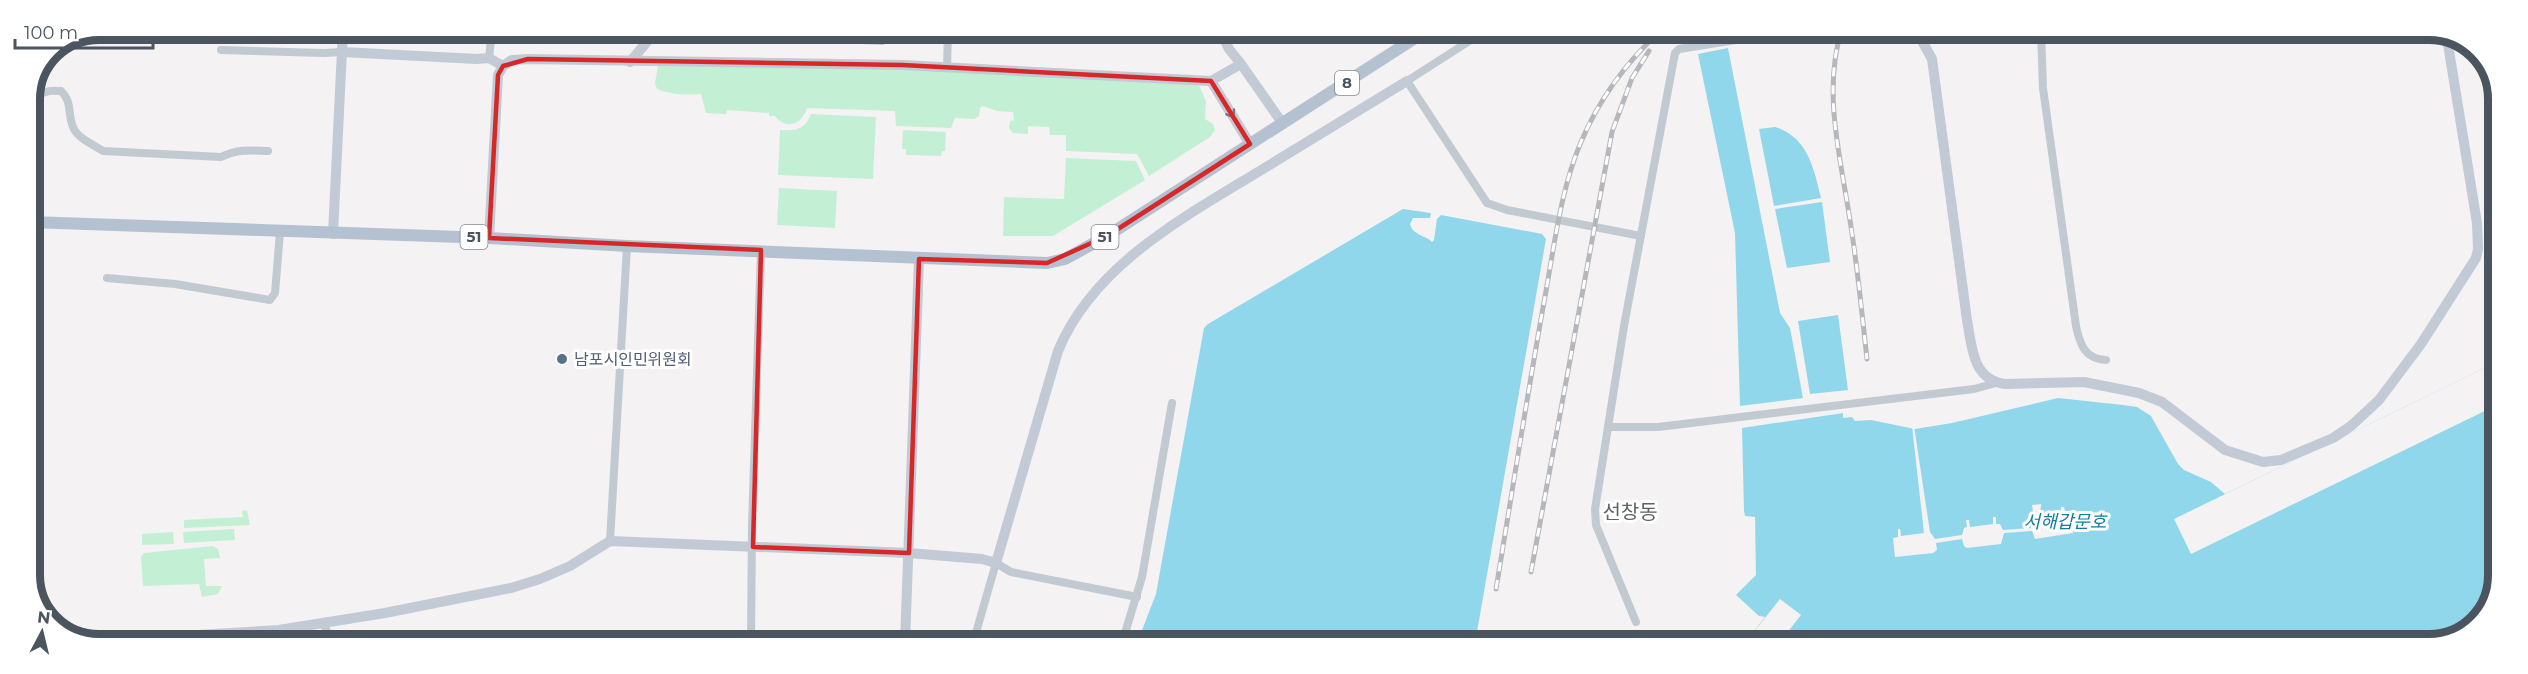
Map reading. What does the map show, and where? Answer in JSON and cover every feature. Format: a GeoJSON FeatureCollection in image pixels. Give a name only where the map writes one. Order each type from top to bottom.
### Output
{"type":"FeatureCollection","features":[{"type":"Feature","properties":{"kind":"main road","name":"8"},"geometry":{"type":"LineString","coordinates":[[1267,134],[1412,40]]}},
{"type":"Feature","properties":{"kind":"main road","name":"51"},"geometry":{"type":"LineString","coordinates":[[40,222],[489,238],[627,246],[1047,263],[1065,259],[1107,236],[1267,134]]}},
{"type":"Feature","properties":{"kind":"street"},"geometry":{"type":"LineString","coordinates":[[333,234],[343,40]]}},
{"type":"Feature","properties":{"kind":"street"},"geometry":{"type":"LineString","coordinates":[[489,58],[491,40]]}},
{"type":"Feature","properties":{"kind":"street"},"geometry":{"type":"LineString","coordinates":[[630,62],[648,40]]}},
{"type":"Feature","properties":{"kind":"street"},"geometry":{"type":"LineString","coordinates":[[862,40],[882,40]]}},
{"type":"Feature","properties":{"kind":"street"},"geometry":{"type":"LineString","coordinates":[[946,68],[948,40]]}},
{"type":"Feature","properties":{"kind":"street"},"geometry":{"type":"LineString","coordinates":[[1224,40],[1283,124]]}},
{"type":"Feature","properties":{"kind":"street"},"geometry":{"type":"LineString","coordinates":[[976,633],[1058,351],[1066,332],[1082,309],[1129,259],[1154,238],[1471,40]]}},
{"type":"Feature","properties":{"kind":"street"},"geometry":{"type":"LineString","coordinates":[[1636,622],[1596,525],[1595,509],[1608,428],[1672,59],[1679,49],[1730,40]]}},
{"type":"Feature","properties":{"kind":"street"},"geometry":{"type":"LineString","coordinates":[[1921,40],[1932,59],[1974,356],[1983,375],[1996,383]]}},
{"type":"Feature","properties":{"kind":"street"},"geometry":{"type":"LineString","coordinates":[[2041,40],[2043,88],[2076,326],[2080,344],[2086,354],[2094,359],[2106,360]]}},
{"type":"Feature","properties":{"kind":"street"},"geometry":{"type":"LineString","coordinates":[[1608,428],[1658,427],[1974,388],[1996,383],[2084,382],[2139,393],[2162,402],[2219,446],[2239,456],[2263,462],[2281,460],[2307,449],[2351,426],[2379,400],[2421,345],[2471,268],[2478,249],[2477,222],[2448,44]]}},
{"type":"Feature","properties":{"kind":"street"},"geometry":{"type":"LineString","coordinates":[[221,50],[489,58],[503,66]]}},
{"type":"Feature","properties":{"kind":"street"},"geometry":{"type":"LineString","coordinates":[[489,238],[498,75],[503,66],[512,60],[902,65],[1211,81],[1241,64]]}},
{"type":"Feature","properties":{"kind":"street"},"geometry":{"type":"LineString","coordinates":[[1211,81],[1250,144]]}},
{"type":"Feature","properties":{"kind":"street"},"geometry":{"type":"LineString","coordinates":[[1407,81],[1487,203],[1507,210],[1641,236]]}},
{"type":"Feature","properties":{"kind":"street"},"geometry":{"type":"LineString","coordinates":[[41,93],[48,90],[62,91],[68,98],[73,129],[103,151],[221,157],[232,151],[244,149],[268,151]]}},
{"type":"Feature","properties":{"kind":"street"},"geometry":{"type":"LineString","coordinates":[[108,278],[175,284],[270,300],[275,293],[280,232]]}},
{"type":"Feature","properties":{"kind":"street"},"geometry":{"type":"LineString","coordinates":[[610,541],[627,246]]}},
{"type":"Feature","properties":{"kind":"street"},"geometry":{"type":"LineString","coordinates":[[751,633],[752,526],[761,250]]}},
{"type":"Feature","properties":{"kind":"street"},"geometry":{"type":"LineString","coordinates":[[905,633],[919,259]]}},
{"type":"Feature","properties":{"kind":"street"},"geometry":{"type":"LineString","coordinates":[[1125,633],[1137,597],[1172,404]]}},
{"type":"Feature","properties":{"kind":"street"},"geometry":{"type":"LineString","coordinates":[[230,633],[279,630],[323,623],[511,588],[570,567],[610,541],[909,553],[982,559],[996,563],[1011,572],[1137,597]]}},
{"type":"Feature","properties":{"kind":"street"},"geometry":{"type":"LineString","coordinates":[[323,623],[328,633]]}},
{"type":"Feature","properties":{"kind":"highlighted area"},"geometry":{"type":"Polygon","coordinates":[[[528,59],[902,65],[1211,81],[1250,144],[1107,236],[1047,263],[919,259],[909,553],[753,547],[761,250],[489,238],[498,75],[503,66],[528,59]]]}},
{"type":"Feature","properties":{"kind":"green space"},"geometry":{"type":"Polygon","coordinates":[[[658,66],[901,69],[1198,83],[1206,101],[1205,119],[1213,124],[1215,130],[1210,137],[1149,176],[1137,154],[1066,151],[1066,135],[1050,135],[1049,127],[1028,126],[1028,134],[1013,133],[1009,128],[1010,121],[1014,120],[1013,112],[997,111],[983,106],[980,108],[979,116],[974,119],[955,118],[951,128],[896,126],[895,111],[807,108],[798,122],[793,124],[784,123],[775,116],[769,116],[769,113],[727,110],[726,114],[706,113],[701,94],[679,94],[657,89],[655,83],[658,66]]]}},
{"type":"Feature","properties":{"kind":"green space"},"geometry":{"type":"Polygon","coordinates":[[[811,114],[876,117],[873,179],[778,175],[780,130],[803,126],[811,114]]]}},
{"type":"Feature","properties":{"kind":"green space"},"geometry":{"type":"Polygon","coordinates":[[[903,130],[946,132],[945,151],[942,151],[941,156],[906,155],[906,149],[902,149],[903,130]]]}},
{"type":"Feature","properties":{"kind":"green space"},"geometry":{"type":"Polygon","coordinates":[[[1066,158],[1136,161],[1145,180],[1053,236],[1003,236],[1004,197],[1064,199],[1066,158]]]}},
{"type":"Feature","properties":{"kind":"green space"},"geometry":{"type":"Polygon","coordinates":[[[779,188],[837,191],[835,228],[777,225],[779,188]]]}},
{"type":"Feature","properties":{"kind":"green space"},"geometry":{"type":"Polygon","coordinates":[[[247,510],[250,525],[184,528],[184,520],[243,517],[242,511],[247,510]]]}},
{"type":"Feature","properties":{"kind":"green space"},"geometry":{"type":"Polygon","coordinates":[[[234,529],[235,540],[184,543],[183,532],[234,529]]]}},
{"type":"Feature","properties":{"kind":"green space"},"geometry":{"type":"Polygon","coordinates":[[[173,532],[174,544],[142,545],[142,534],[173,532]]]}},
{"type":"Feature","properties":{"kind":"green space"},"geometry":{"type":"Polygon","coordinates":[[[213,546],[218,549],[220,558],[204,559],[206,586],[222,586],[218,594],[202,597],[199,584],[143,586],[141,557],[144,553],[213,546]]]}},
{"type":"Feature","properties":{"kind":"water"},"geometry":{"type":"Polygon","coordinates":[[[1728,48],[1780,313],[1790,328],[1803,398],[1740,406],[1735,233],[1698,54],[1728,48]]]}},
{"type":"Feature","properties":{"kind":"water"},"geometry":{"type":"Polygon","coordinates":[[[1775,127],[1795,138],[1808,155],[1821,198],[1774,206],[1759,129],[1775,127]]]}},
{"type":"Feature","properties":{"kind":"water"},"geometry":{"type":"Polygon","coordinates":[[[1822,202],[1830,262],[1787,268],[1775,209],[1822,202]]]}},
{"type":"Feature","properties":{"kind":"water"},"geometry":{"type":"Polygon","coordinates":[[[1403,209],[1431,213],[1430,218],[1413,218],[1410,224],[1414,231],[1432,242],[1437,219],[1441,215],[1542,234],[1546,239],[1477,633],[1141,633],[1156,594],[1204,328],[1403,209]]]}},
{"type":"Feature","properties":{"kind":"water"},"geometry":{"type":"Polygon","coordinates":[[[1838,315],[1848,390],[1810,394],[1798,321],[1838,315]]]}},
{"type":"Feature","properties":{"kind":"water","name":"서해갑문호"},"geometry":{"type":"Polygon","coordinates":[[[2488,367],[2488,574],[2480,604],[2464,621],[2447,630],[2436,633],[1753,633],[1765,617],[1759,616],[1736,595],[1756,575],[1755,517],[1745,516],[1744,511],[1742,428],[1843,413],[1843,418],[1852,417],[1855,421],[1871,420],[1915,429],[1952,423],[2058,398],[2123,405],[2137,407],[2151,416],[2178,464],[2184,470],[2211,482],[2225,494],[2488,367]]]}},
{"type":"Feature","properties":{"kind":"pier"},"geometry":{"type":"Polygon","coordinates":[[[2488,367],[2488,410],[2191,554],[2174,519],[2488,367]]]}},
{"type":"Feature","properties":{"kind":"pier"},"geometry":{"type":"Polygon","coordinates":[[[1912,426],[1914,426],[1930,532],[1935,539],[1962,535],[1964,528],[1967,527],[1966,520],[1969,520],[1970,527],[1993,524],[1993,517],[1996,517],[1996,524],[2000,524],[2003,530],[2031,528],[2034,518],[2032,505],[2041,504],[2040,518],[2061,515],[2061,507],[2064,507],[2066,514],[2072,516],[2073,533],[2035,539],[2032,531],[2004,533],[2001,544],[1967,548],[1962,539],[1936,543],[1937,550],[1933,553],[1895,557],[1893,538],[1898,537],[1898,529],[1900,529],[1901,536],[1924,533],[1912,426]]]}},
{"type":"Feature","properties":{"kind":"pier"},"geometry":{"type":"Polygon","coordinates":[[[1780,599],[1801,615],[1787,633],[1753,633],[1780,599]]]}},
{"type":"Feature","properties":{"kind":"railway"},"geometry":{"type":"LineString","coordinates":[[1496,589],[1555,241],[1568,180],[1581,142],[1596,111],[1635,56],[1651,40]]}},
{"type":"Feature","properties":{"kind":"railway"},"geometry":{"type":"LineString","coordinates":[[1839,40],[1833,80],[1835,129],[1856,260],[1867,359]]}},
{"type":"Feature","properties":{"kind":"railway"},"geometry":{"type":"LineString","coordinates":[[1531,572],[1612,132],[1632,78],[1649,51]]}},
{"type":"Feature","properties":{"kind":"place","name":"남포시인민위원회"},"geometry":{"type":"Point","coordinates":[562,359]}},
{"type":"Feature","properties":{"kind":"district","name":"선창동"},"geometry":{"type":"Point","coordinates":[1630,512]}}]}
